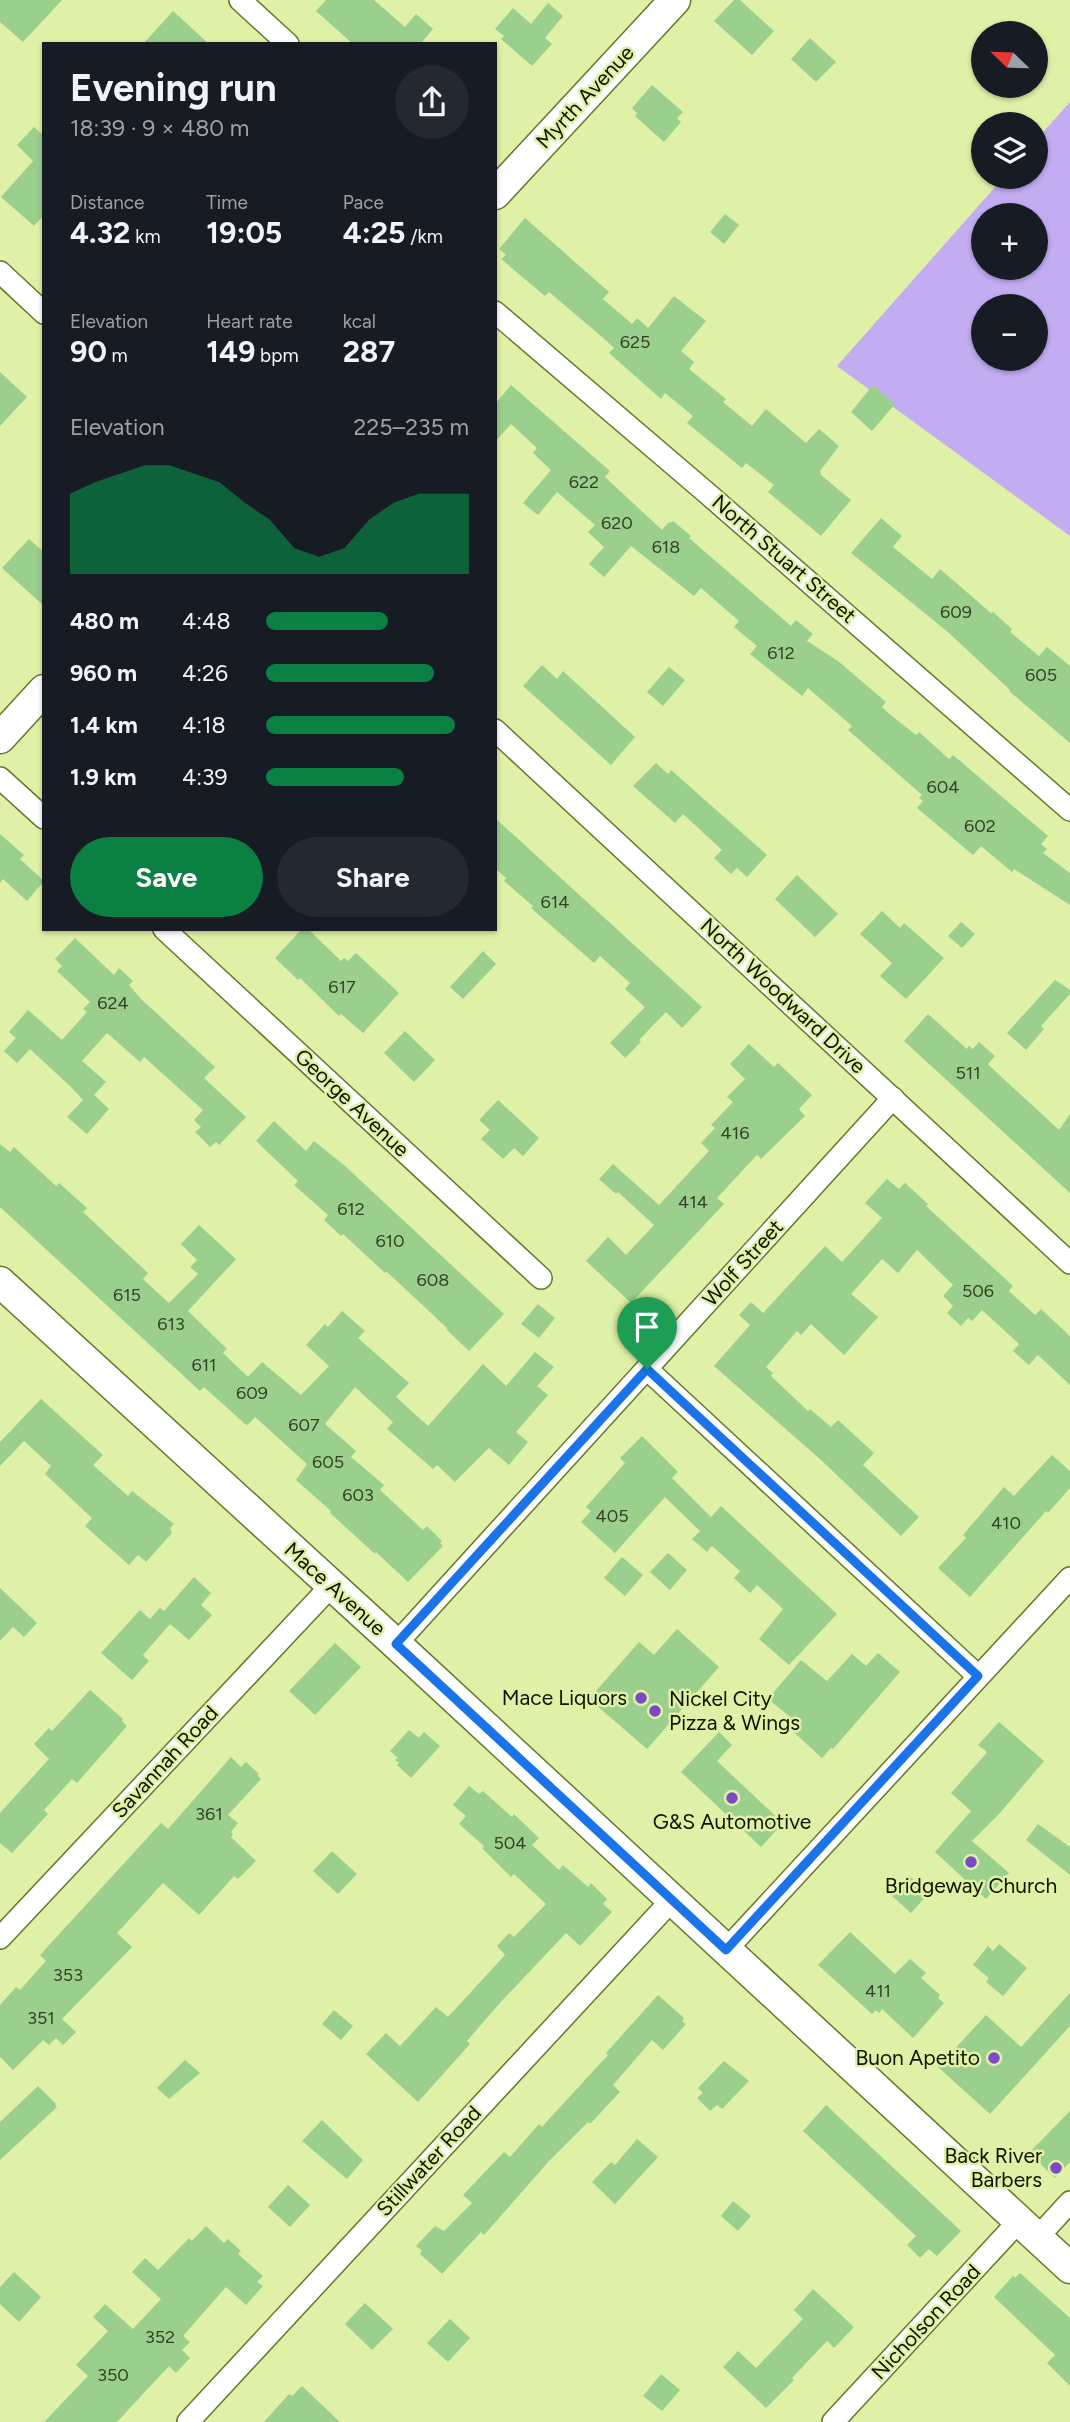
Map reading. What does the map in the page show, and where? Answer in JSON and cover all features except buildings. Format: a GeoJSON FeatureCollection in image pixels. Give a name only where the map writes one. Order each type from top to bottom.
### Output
{"type":"FeatureCollection","features":[{"type":"Feature","properties":{"kind":"main road","name":"Myrth Avenue"},"geometry":{"type":"LineString","coordinates":[[497,192],[675,0]]}},
{"type":"Feature","properties":{"kind":"main road"},"geometry":{"type":"LineString","coordinates":[[0,738],[42,692]]}},
{"type":"Feature","properties":{"kind":"main road","name":"Mace Avenue"},"geometry":{"type":"LineString","coordinates":[[0,1282],[396,1644],[1070,2268]]}},
{"type":"Feature","properties":{"kind":"street"},"geometry":{"type":"LineString","coordinates":[[240,0],[286,42]]}},
{"type":"Feature","properties":{"kind":"street"},"geometry":{"type":"LineString","coordinates":[[0,272],[42,311]]}},
{"type":"Feature","properties":{"kind":"street","name":"North Stuart Street"},"geometry":{"type":"LineString","coordinates":[[497,314],[1070,810]]}},
{"type":"Feature","properties":{"kind":"street","name":"North Woodward Drive"},"geometry":{"type":"LineString","coordinates":[[497,732],[1070,1263]]}},
{"type":"Feature","properties":{"kind":"street"},"geometry":{"type":"LineString","coordinates":[[0,778],[42,816]]}},
{"type":"Feature","properties":{"kind":"street","name":"George Avenue"},"geometry":{"type":"LineString","coordinates":[[166,931],[541,1278]]}},
{"type":"Feature","properties":{"kind":"street","name":"Wolf Street"},"geometry":{"type":"LineString","coordinates":[[396,1644],[893,1098]]}},
{"type":"Feature","properties":{"kind":"street"},"geometry":{"type":"LineString","coordinates":[[647,1369],[978,1676]]}},
{"type":"Feature","properties":{"kind":"street"},"geometry":{"type":"LineString","coordinates":[[726,1950],[1070,1577]]}},
{"type":"Feature","properties":{"kind":"street","name":"Savannah Road"},"geometry":{"type":"LineString","coordinates":[[0,1938],[331,1586]]}},
{"type":"Feature","properties":{"kind":"street","name":"Stillwater Road"},"geometry":{"type":"LineString","coordinates":[[188,2422],[671,1901]]}},
{"type":"Feature","properties":{"kind":"street","name":"Nicholson Road"},"geometry":{"type":"LineString","coordinates":[[833,2422],[1028,2230],[1070,2202]]}},
{"type":"Feature","properties":{"kind":"shaded area"},"geometry":{"type":"Polygon","coordinates":[[[1070,102],[1070,536],[837,366],[971,214],[971,280],[1048,280],[1048,203],[981,203],[993,189],[1048,189],[1048,127],[1070,102]]]}},
{"type":"Feature","properties":{"kind":"place","name":"Mace Liquors"},"geometry":{"type":"Point","coordinates":[641,1698]}},
{"type":"Feature","properties":{"kind":"place","name":"Nickel City Pizza & Wings"},"geometry":{"type":"Point","coordinates":[655,1711]}},
{"type":"Feature","properties":{"kind":"place","name":"G&S Automotive"},"geometry":{"type":"Point","coordinates":[732,1798]}},
{"type":"Feature","properties":{"kind":"place","name":"Bridgeway Church"},"geometry":{"type":"Point","coordinates":[971,1862]}},
{"type":"Feature","properties":{"kind":"place","name":"Buon Apetito"},"geometry":{"type":"Point","coordinates":[994,2058]}},
{"type":"Feature","properties":{"kind":"place","name":"Back River Barbers"},"geometry":{"type":"Point","coordinates":[1056,2168]}},
{"type":"Feature","properties":{"kind":"route"},"geometry":{"type":"LineString","coordinates":[[647,1369],[978,1676],[726,1950],[396,1644],[647,1369]]}}]}
